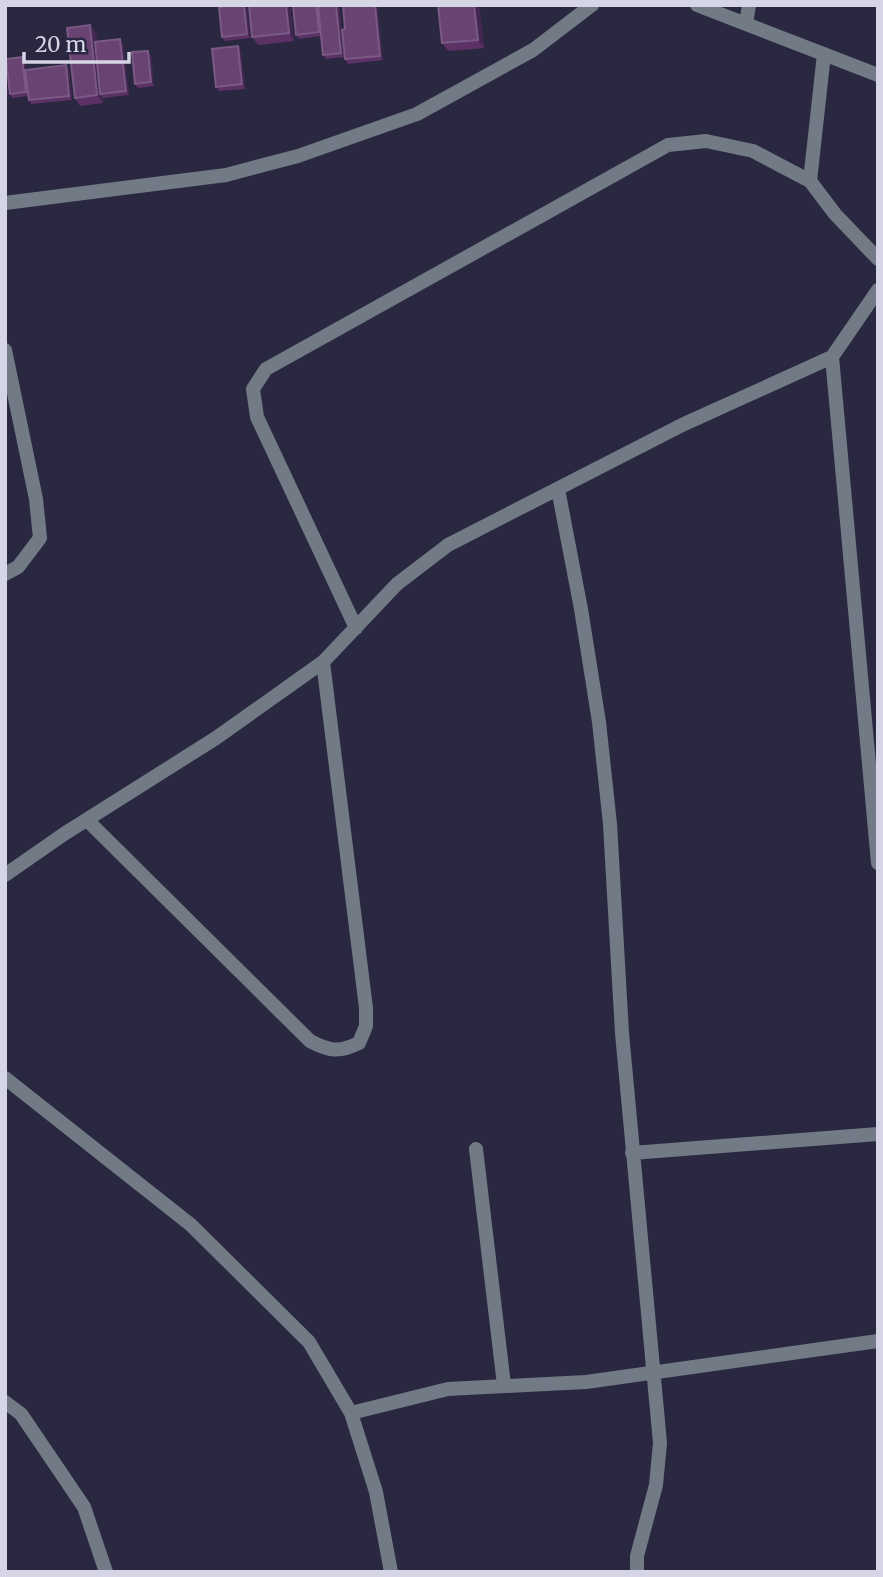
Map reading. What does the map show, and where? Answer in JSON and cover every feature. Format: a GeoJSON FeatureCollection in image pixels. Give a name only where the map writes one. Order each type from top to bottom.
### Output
{"type":"FeatureCollection","features":[{"type":"Feature","properties":{"kind":"street"},"geometry":{"type":"LineString","coordinates":[[5,203],[226,176],[298,156],[417,114],[533,50],[592,5]]}},
{"type":"Feature","properties":{"kind":"street"},"geometry":{"type":"LineString","coordinates":[[696,5],[878,75]]}},
{"type":"Feature","properties":{"kind":"street"},"geometry":{"type":"LineString","coordinates":[[746,24],[749,5]]}},
{"type":"Feature","properties":{"kind":"street"},"geometry":{"type":"LineString","coordinates":[[810,181],[824,54]]}},
{"type":"Feature","properties":{"kind":"street"},"geometry":{"type":"LineString","coordinates":[[356,628],[257,417],[253,389],[266,369],[668,145],[706,141],[753,151],[810,181],[835,214],[878,258]]}},
{"type":"Feature","properties":{"kind":"street"},"geometry":{"type":"LineString","coordinates":[[5,875],[216,738],[324,662],[397,584],[448,545],[682,425],[832,357],[878,290]]}},
{"type":"Feature","properties":{"kind":"street"},"geometry":{"type":"LineString","coordinates":[[5,350],[36,499],[40,538],[18,567],[5,574]]}},
{"type":"Feature","properties":{"kind":"street"},"geometry":{"type":"LineString","coordinates":[[832,357],[878,863]]}},
{"type":"Feature","properties":{"kind":"street"},"geometry":{"type":"LineString","coordinates":[[558,489],[599,722],[609,811],[632,1153],[660,1443],[656,1485],[637,1556],[637,1572]]}},
{"type":"Feature","properties":{"kind":"street"},"geometry":{"type":"LineString","coordinates":[[87,820],[310,1041],[328,1050],[344,1050],[359,1043],[366,1026],[366,1008],[324,662]]}},
{"type":"Feature","properties":{"kind":"street"},"geometry":{"type":"LineString","coordinates":[[5,1078],[191,1225],[309,1342],[351,1413],[376,1492],[391,1572]]}},
{"type":"Feature","properties":{"kind":"street"},"geometry":{"type":"LineString","coordinates":[[632,1153],[878,1134]]}},
{"type":"Feature","properties":{"kind":"street"},"geometry":{"type":"LineString","coordinates":[[477,1149],[504,1385]]}},
{"type":"Feature","properties":{"kind":"street"},"geometry":{"type":"LineString","coordinates":[[351,1413],[448,1389],[586,1382],[878,1341]]}},
{"type":"Feature","properties":{"kind":"street"},"geometry":{"type":"LineString","coordinates":[[5,1402],[21,1414],[84,1507],[106,1572]]}},
{"type":"Feature","properties":{"kind":"building"},"geometry":{"type":"Polygon","coordinates":[[[244,5],[247,34],[222,37],[219,7],[244,5]]]}},
{"type":"Feature","properties":{"kind":"building"},"geometry":{"type":"Polygon","coordinates":[[[249,5],[286,5],[289,33],[252,37],[249,5]]]}},
{"type":"Feature","properties":{"kind":"building"},"geometry":{"type":"Polygon","coordinates":[[[293,5],[316,5],[319,32],[296,35],[293,5]]]}},
{"type":"Feature","properties":{"kind":"building"},"geometry":{"type":"Polygon","coordinates":[[[318,5],[336,5],[341,53],[323,55],[318,5]]]}},
{"type":"Feature","properties":{"kind":"building"},"geometry":{"type":"Polygon","coordinates":[[[343,5],[375,5],[380,56],[345,59],[343,5]]]}},
{"type":"Feature","properties":{"kind":"building"},"geometry":{"type":"Polygon","coordinates":[[[438,5],[474,5],[478,40],[442,43],[438,5]]]}},
{"type":"Feature","properties":{"kind":"building"},"geometry":{"type":"Polygon","coordinates":[[[90,25],[97,95],[75,98],[67,28],[90,25]]]}},
{"type":"Feature","properties":{"kind":"building"},"geometry":{"type":"Polygon","coordinates":[[[120,39],[126,91],[100,94],[95,42],[120,39]]]}},
{"type":"Feature","properties":{"kind":"building"},"geometry":{"type":"Polygon","coordinates":[[[238,46],[242,84],[216,87],[212,49],[238,46]]]}},
{"type":"Feature","properties":{"kind":"building"},"geometry":{"type":"Polygon","coordinates":[[[148,51],[151,82],[135,84],[132,52],[148,51]]]}},
{"type":"Feature","properties":{"kind":"building"},"geometry":{"type":"Polygon","coordinates":[[[22,57],[26,92],[10,94],[6,59],[22,57]]]}},
{"type":"Feature","properties":{"kind":"building"},"geometry":{"type":"Polygon","coordinates":[[[66,65],[69,96],[29,100],[25,70],[66,65]]]}}]}
